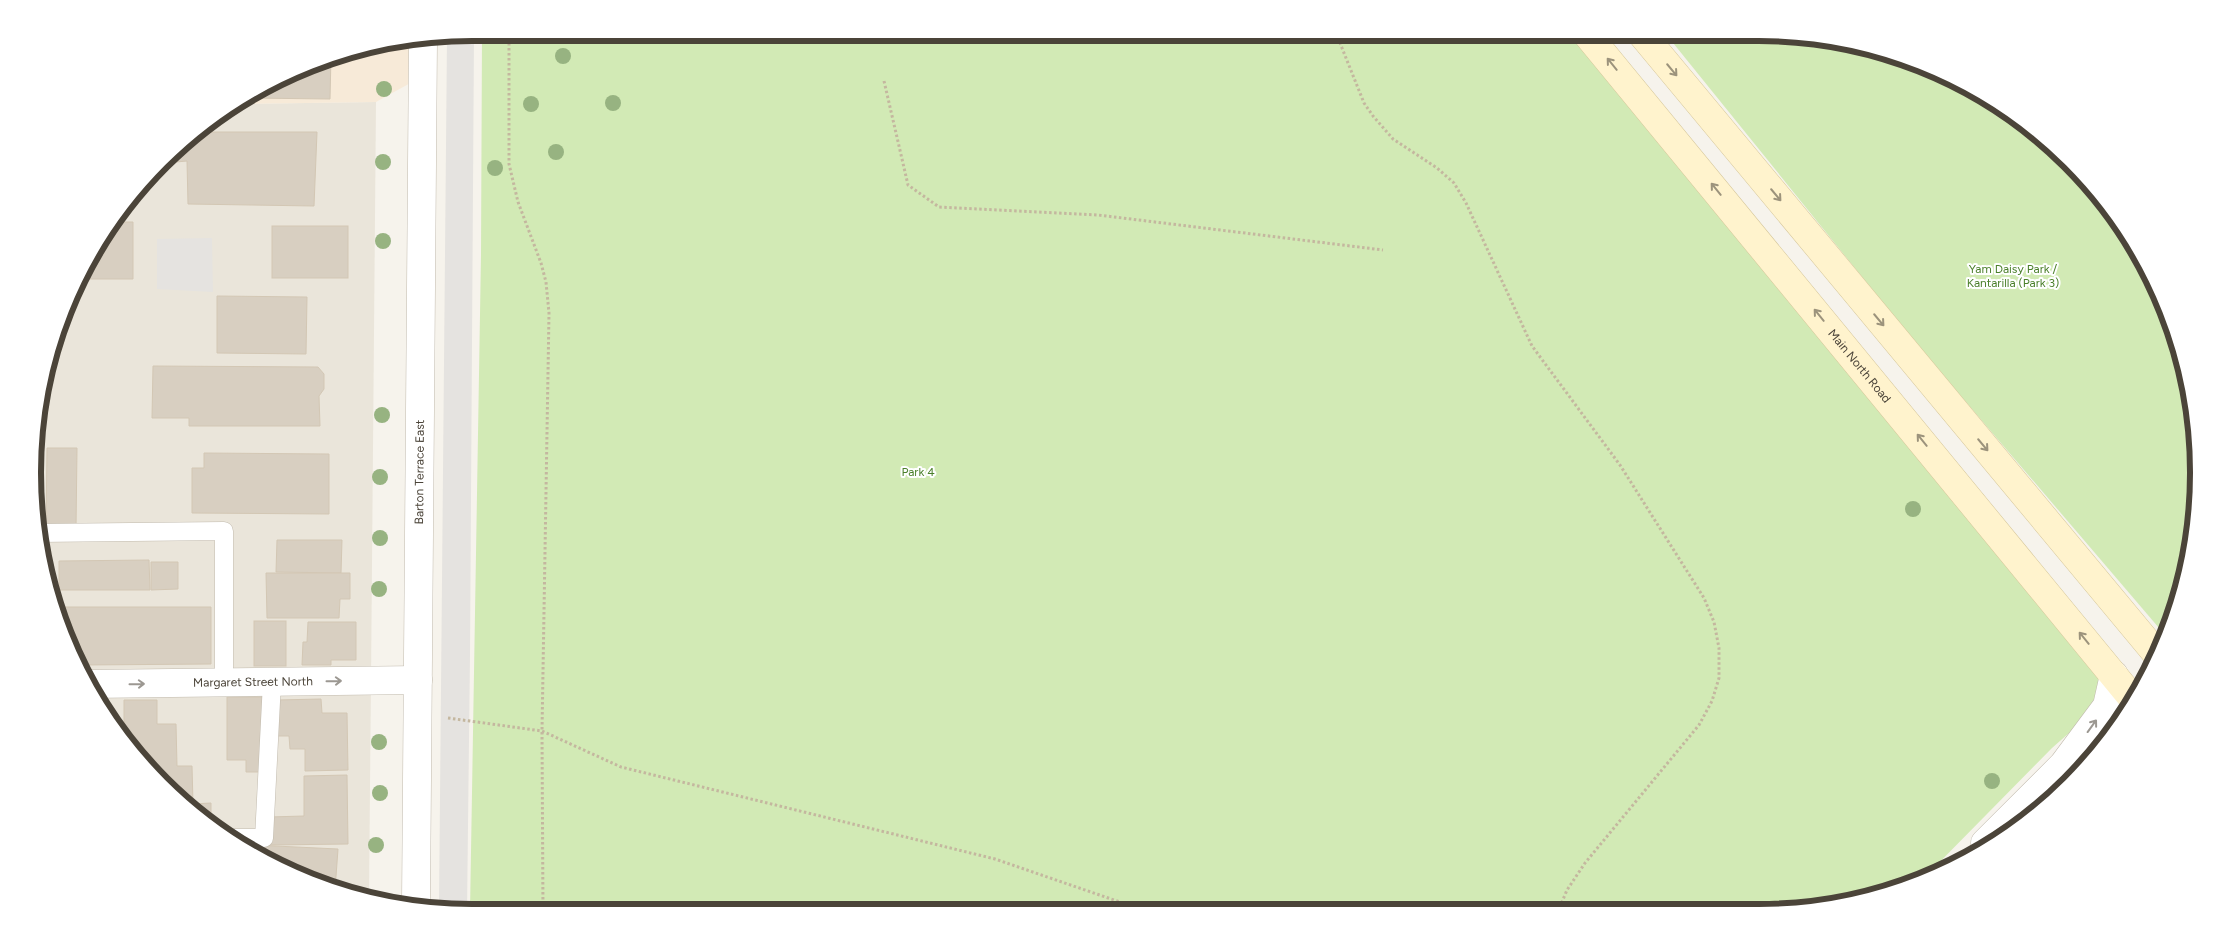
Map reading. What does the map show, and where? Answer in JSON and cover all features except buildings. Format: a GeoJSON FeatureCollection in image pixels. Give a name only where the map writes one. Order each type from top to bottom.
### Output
{"type":"FeatureCollection","features":[{"type":"Feature","properties":{"kind":"main road","name":"Main North Road"},"geometry":{"type":"LineString","coordinates":[[1593,41],[2129,694]]}},
{"type":"Feature","properties":{"kind":"main road"},"geometry":{"type":"LineString","coordinates":[[1647,41],[2152,648]]}},
{"type":"Feature","properties":{"kind":"street","name":"Barton Terrace East"},"geometry":{"type":"LineString","coordinates":[[416,900],[423,44]]}},
{"type":"Feature","properties":{"kind":"street"},"geometry":{"type":"LineString","coordinates":[[2000,829],[2076,762],[2107,706],[2114,676]]}},
{"type":"Feature","properties":{"kind":"street","name":"Margaret Street North"},"geometry":{"type":"LineString","coordinates":[[97,684],[418,680]]}},
{"type":"Feature","properties":{"kind":"lane"},"geometry":{"type":"LineString","coordinates":[[46,533],[224,531],[224,682]]}},
{"type":"Feature","properties":{"kind":"lane"},"geometry":{"type":"LineString","coordinates":[[244,838],[264,838],[272,682]]}},
{"type":"Feature","properties":{"kind":"path"},"geometry":{"type":"LineString","coordinates":[[509,41],[509,164],[518,202],[544,272],[548,313],[542,732],[543,904]]}},
{"type":"Feature","properties":{"kind":"path"},"geometry":{"type":"LineString","coordinates":[[1340,41],[1364,104],[1373,116],[1393,138],[1443,173],[1454,183],[1466,203],[1532,346],[1620,465],[1704,598],[1714,622],[1719,648],[1719,678],[1712,701],[1699,725],[1584,863],[1567,890],[1561,904]]}},
{"type":"Feature","properties":{"kind":"path"},"geometry":{"type":"LineString","coordinates":[[884,81],[908,185],[939,207],[1098,214],[1383,250]]}},
{"type":"Feature","properties":{"kind":"path"},"geometry":{"type":"LineString","coordinates":[[418,714],[542,732],[621,767],[995,858],[1126,904]]}},
{"type":"Feature","properties":{"kind":"shaded area"},"geometry":{"type":"Polygon","coordinates":[[[474,41],[467,904],[439,902],[447,42],[474,41]]]}},
{"type":"Feature","properties":{"kind":"shaded area"},"geometry":{"type":"Polygon","coordinates":[[[423,44],[423,76],[376,102],[249,104],[307,74],[334,64],[388,50],[423,44]]]}},
{"type":"Feature","properties":{"kind":"shaded area"},"geometry":{"type":"Polygon","coordinates":[[[376,102],[369,891],[307,871],[257,846],[210,815],[188,797],[148,757],[130,735],[99,688],[74,638],[56,584],[45,529],[41,472],[45,416],[56,361],[64,334],[86,282],[114,233],[148,188],[188,148],[210,130],[249,104],[376,102]]]}},
{"type":"Feature","properties":{"kind":"shaded area"},"geometry":{"type":"Polygon","coordinates":[[[212,238],[213,292],[157,289],[157,239],[212,238]]]}},
{"type":"Feature","properties":{"kind":"green space","name":"Park 4"},"geometry":{"type":"Polygon","coordinates":[[[482,41],[1585,41],[2103,683],[2102,704],[2052,748],[1937,865],[1897,881],[1870,889],[1815,900],[1758,904],[470,904],[481,255],[482,41]]]}},
{"type":"Feature","properties":{"kind":"green space","name":"Yam Daisy Park / Kantarilla (Park 3)"},"geometry":{"type":"Polygon","coordinates":[[[1671,41],[1787,42],[1843,50],[1897,64],[1949,86],[1998,114],[2043,148],[2083,188],[2101,210],[2132,257],[2157,307],[2175,361],[2186,416],[2190,472],[2186,529],[2175,584],[2160,629],[1913,340],[1671,41]]]}}]}
